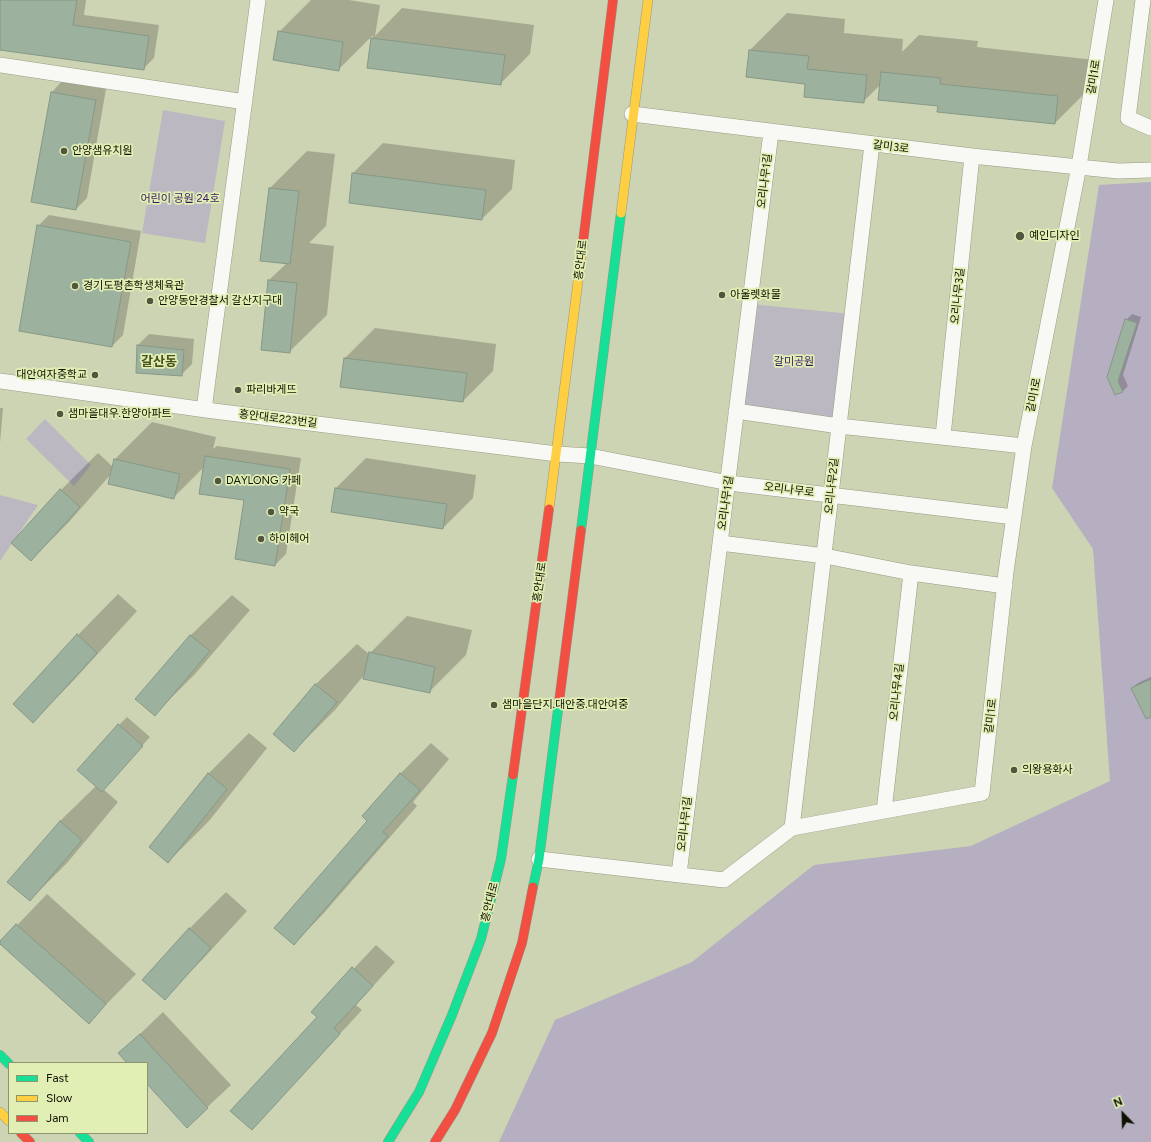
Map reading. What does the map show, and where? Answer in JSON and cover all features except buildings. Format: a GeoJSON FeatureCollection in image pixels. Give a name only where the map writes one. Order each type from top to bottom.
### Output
{"type":"FeatureCollection","features":[{"type":"Feature","properties":{"kind":"main road","name":"흥안대로"},"geometry":{"type":"LineString","coordinates":[[388,1142],[419,1092],[452,1015],[481,939],[501,858],[557,454],[568,394],[614,0]]}},
{"type":"Feature","properties":{"kind":"main road"},"geometry":{"type":"LineString","coordinates":[[435,1142],[455,1110],[492,1032],[522,943],[539,859],[590,456],[594,397],[648,0]]}},
{"type":"Feature","properties":{"kind":"main road"},"geometry":{"type":"LineString","coordinates":[[0,1055],[8,1063]]}},
{"type":"Feature","properties":{"kind":"main road"},"geometry":{"type":"LineString","coordinates":[[0,1112],[8,1120]]}},
{"type":"Feature","properties":{"kind":"main road"},"geometry":{"type":"LineString","coordinates":[[22,1134],[30,1142]]}},
{"type":"Feature","properties":{"kind":"main road"},"geometry":{"type":"LineString","coordinates":[[81,1134],[90,1142]]}},
{"type":"Feature","properties":{"kind":"street"},"geometry":{"type":"LineString","coordinates":[[206,410],[205,402],[246,102],[258,0]]}},
{"type":"Feature","properties":{"kind":"street","name":"갈미1로"},"geometry":{"type":"LineString","coordinates":[[884,811],[982,793],[1005,586],[1024,446],[1079,166],[1106,0]]}},
{"type":"Feature","properties":{"kind":"street"},"geometry":{"type":"LineString","coordinates":[[1143,0],[1128,118],[1151,128]]}},
{"type":"Feature","properties":{"kind":"street"},"geometry":{"type":"LineString","coordinates":[[0,65],[246,102]]}},
{"type":"Feature","properties":{"kind":"street","name":"갈미3로"},"geometry":{"type":"LineString","coordinates":[[632,114],[972,156],[1118,171],[1151,170]]}},
{"type":"Feature","properties":{"kind":"street","name":"오리나무1길"},"geometry":{"type":"LineString","coordinates":[[679,874],[771,132]]}},
{"type":"Feature","properties":{"kind":"street","name":"오리나무2길"},"geometry":{"type":"LineString","coordinates":[[792,828],[872,144]]}},
{"type":"Feature","properties":{"kind":"street","name":"오리나무3길"},"geometry":{"type":"LineString","coordinates":[[943,436],[972,156]]}},
{"type":"Feature","properties":{"kind":"street","name":"흥안대로223번길"},"geometry":{"type":"LineString","coordinates":[[0,381],[206,410],[557,454],[590,456]]}},
{"type":"Feature","properties":{"kind":"street"},"geometry":{"type":"LineString","coordinates":[[736,411],[839,426],[943,436],[1024,446]]}},
{"type":"Feature","properties":{"kind":"street","name":"오리나무로"},"geometry":{"type":"LineString","coordinates":[[590,456],[728,482],[1014,516]]}},
{"type":"Feature","properties":{"kind":"street"},"geometry":{"type":"LineString","coordinates":[[720,543],[824,556],[911,573],[1005,586]]}},
{"type":"Feature","properties":{"kind":"street","name":"오리나무4길"},"geometry":{"type":"LineString","coordinates":[[884,811],[911,573]]}},
{"type":"Feature","properties":{"kind":"street"},"geometry":{"type":"LineString","coordinates":[[539,859],[724,880],[792,828],[884,811]]}},
{"type":"Feature","properties":{"kind":"green space","name":"어린이 공원 24호"},"geometry":{"type":"Polygon","coordinates":[[[163,110],[225,121],[205,243],[142,233],[163,110]]]}},
{"type":"Feature","properties":{"kind":"green space","name":"갈미공원"},"geometry":{"type":"Polygon","coordinates":[[[750,304],[852,314],[839,426],[736,411],[750,304]]]}},
{"type":"Feature","properties":{"kind":"green space"},"geometry":{"type":"Polygon","coordinates":[[[45,419],[91,465],[74,486],[26,439],[45,419]]]}},
{"type":"Feature","properties":{"kind":"green space"},"geometry":{"type":"Polygon","coordinates":[[[0,495],[38,505],[0,561],[0,495]]]}},
{"type":"Feature","properties":{"kind":"shaded area"},"geometry":{"type":"Polygon","coordinates":[[[1151,182],[1151,1142],[499,1142],[555,1020],[692,962],[814,865],[971,846],[1110,781],[1093,549],[1052,488],[1099,185],[1151,182]]]}},
{"type":"Feature","properties":{"kind":"traffic: fast"},"geometry":{"type":"LineString","coordinates":[[581,530],[621,213]]}},
{"type":"Feature","properties":{"kind":"traffic: fast"},"geometry":{"type":"LineString","coordinates":[[533,887],[539,859],[559,702]]}},
{"type":"Feature","properties":{"kind":"traffic: fast"},"geometry":{"type":"LineString","coordinates":[[388,1142],[419,1092],[452,1015],[481,939],[501,859],[513,775]]}},
{"type":"Feature","properties":{"kind":"traffic: fast"},"geometry":{"type":"LineString","coordinates":[[0,1055],[8,1063]]}},
{"type":"Feature","properties":{"kind":"traffic: fast"},"geometry":{"type":"LineString","coordinates":[[81,1134],[89,1142]]}},
{"type":"Feature","properties":{"kind":"traffic: slow"},"geometry":{"type":"LineString","coordinates":[[621,213],[648,0]]}},
{"type":"Feature","properties":{"kind":"traffic: slow"},"geometry":{"type":"LineString","coordinates":[[549,509],[583,242]]}},
{"type":"Feature","properties":{"kind":"traffic: slow"},"geometry":{"type":"LineString","coordinates":[[0,1112],[8,1120]]}},
{"type":"Feature","properties":{"kind":"traffic: jam"},"geometry":{"type":"LineString","coordinates":[[583,242],[613,0]]}},
{"type":"Feature","properties":{"kind":"traffic: jam"},"geometry":{"type":"LineString","coordinates":[[513,775],[549,509]]}},
{"type":"Feature","properties":{"kind":"traffic: jam"},"geometry":{"type":"LineString","coordinates":[[559,702],[581,530]]}},
{"type":"Feature","properties":{"kind":"traffic: jam"},"geometry":{"type":"LineString","coordinates":[[435,1142],[455,1110],[492,1033],[522,943],[533,887]]}},
{"type":"Feature","properties":{"kind":"traffic: jam"},"geometry":{"type":"LineString","coordinates":[[22,1134],[30,1142]]}},
{"type":"Feature","properties":{"kind":"place","name":"안양샘유치원"},"geometry":{"type":"Point","coordinates":[64,151]}},
{"type":"Feature","properties":{"kind":"place","name":"예인디자인"},"geometry":{"type":"Point","coordinates":[1020,236]}},
{"type":"Feature","properties":{"kind":"place","name":"경기도평촌학생체육관"},"geometry":{"type":"Point","coordinates":[75,286]}},
{"type":"Feature","properties":{"kind":"place","name":"아울렛화물"},"geometry":{"type":"Point","coordinates":[722,295]}},
{"type":"Feature","properties":{"kind":"place","name":"안양동안경찰서 갈산지구대"},"geometry":{"type":"Point","coordinates":[150,301]}},
{"type":"Feature","properties":{"kind":"place","name":"대안여자중학교"},"geometry":{"type":"Point","coordinates":[95,375]}},
{"type":"Feature","properties":{"kind":"place","name":"파리바게뜨"},"geometry":{"type":"Point","coordinates":[238,390]}},
{"type":"Feature","properties":{"kind":"place","name":"샘마을대우.한양아파트"},"geometry":{"type":"Point","coordinates":[60,414]}},
{"type":"Feature","properties":{"kind":"place","name":"DAYLONG 카페"},"geometry":{"type":"Point","coordinates":[218,481]}},
{"type":"Feature","properties":{"kind":"place","name":"약국"},"geometry":{"type":"Point","coordinates":[271,512]}},
{"type":"Feature","properties":{"kind":"place","name":"하이헤어"},"geometry":{"type":"Point","coordinates":[261,539]}},
{"type":"Feature","properties":{"kind":"place","name":"샘마을단지.대안중.대안여중"},"geometry":{"type":"Point","coordinates":[494,705]}},
{"type":"Feature","properties":{"kind":"place","name":"의왕용화사"},"geometry":{"type":"Point","coordinates":[1014,770]}},
{"type":"Feature","properties":{"kind":"district","name":"갈산동"},"geometry":{"type":"Point","coordinates":[159,362]}}]}
